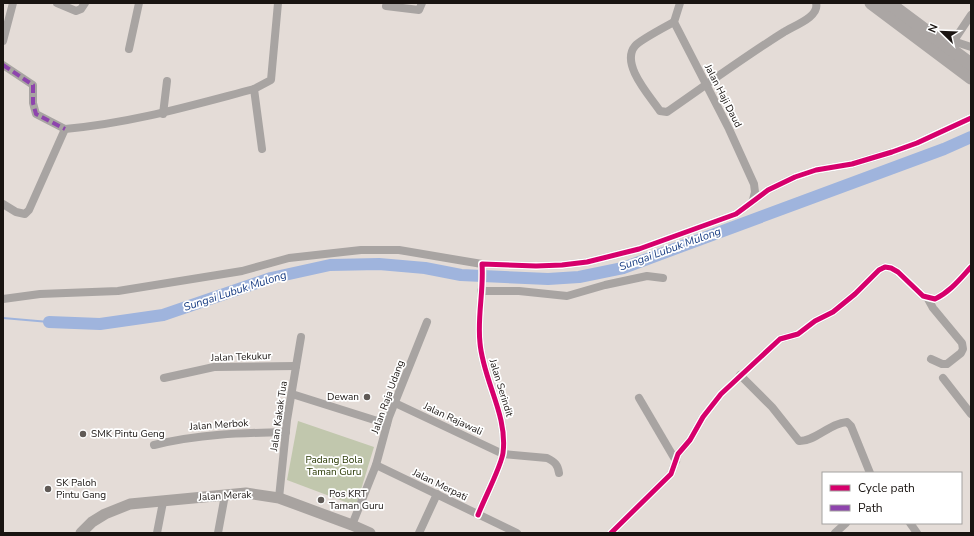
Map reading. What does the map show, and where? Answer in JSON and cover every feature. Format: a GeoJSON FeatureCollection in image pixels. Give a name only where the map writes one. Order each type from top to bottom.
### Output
{"type":"FeatureCollection","features":[{"type":"Feature","properties":{"kind":"main road"},"geometry":{"type":"LineString","coordinates":[[871,3],[971,78]]}},
{"type":"Feature","properties":{"kind":"main road"},"geometry":{"type":"LineString","coordinates":[[889,3],[951,46],[971,64]]}},
{"type":"Feature","properties":{"kind":"street"},"geometry":{"type":"LineString","coordinates":[[3,41],[14,3]]}},
{"type":"Feature","properties":{"kind":"street"},"geometry":{"type":"LineString","coordinates":[[57,3],[76,11],[82,9],[85,3]]}},
{"type":"Feature","properties":{"kind":"street"},"geometry":{"type":"LineString","coordinates":[[129,49],[139,3]]}},
{"type":"Feature","properties":{"kind":"street"},"geometry":{"type":"LineString","coordinates":[[3,65],[33,85],[33,103],[36,114],[65,129],[118,123],[163,114],[254,89],[271,80],[278,3]]}},
{"type":"Feature","properties":{"kind":"street"},"geometry":{"type":"LineString","coordinates":[[386,6],[419,10],[422,3]]}},
{"type":"Feature","properties":{"kind":"street"},"geometry":{"type":"LineString","coordinates":[[680,3],[674,22],[635,46],[631,54],[633,70],[660,111],[664,112],[667,112],[754,50],[808,18],[814,12],[817,6],[816,3]]}},
{"type":"Feature","properties":{"kind":"street"},"geometry":{"type":"LineString","coordinates":[[951,46],[971,15]]}},
{"type":"Feature","properties":{"kind":"street","name":"Jalan Haji Daud"},"geometry":{"type":"LineString","coordinates":[[674,22],[707,84],[754,184],[755,192],[753,200]]}},
{"type":"Feature","properties":{"kind":"street"},"geometry":{"type":"LineString","coordinates":[[951,46],[959,43],[971,47]]}},
{"type":"Feature","properties":{"kind":"street"},"geometry":{"type":"LineString","coordinates":[[163,114],[167,81]]}},
{"type":"Feature","properties":{"kind":"street"},"geometry":{"type":"LineString","coordinates":[[254,89],[262,149]]}},
{"type":"Feature","properties":{"kind":"street"},"geometry":{"type":"LineString","coordinates":[[3,299],[40,294],[118,291],[242,271],[289,258],[361,250],[399,250],[482,265],[536,266],[587,262],[639,249],[736,214],[753,200],[780,182],[795,176],[816,170],[852,164],[892,152],[917,143],[971,118]]}},
{"type":"Feature","properties":{"kind":"street"},"geometry":{"type":"LineString","coordinates":[[3,204],[21,214],[25,214],[29,210],[65,129]]}},
{"type":"Feature","properties":{"kind":"street","name":"Jalan Serindit"},"geometry":{"type":"LineString","coordinates":[[478,515],[503,454],[502,423],[482,360],[480,342],[482,265]]}},
{"type":"Feature","properties":{"kind":"street"},"geometry":{"type":"LineString","coordinates":[[610,533],[671,474],[678,454],[690,440],[703,417],[721,394],[740,375],[780,339],[798,334],[815,321],[833,312],[855,294],[879,270],[885,267],[891,268],[898,272],[928,299],[933,308],[962,343],[963,349],[961,353],[948,364],[942,364],[932,359]]}},
{"type":"Feature","properties":{"kind":"street"},"geometry":{"type":"LineString","coordinates":[[928,299],[935,299],[942,296],[956,284],[971,267]]}},
{"type":"Feature","properties":{"kind":"street"},"geometry":{"type":"LineString","coordinates":[[481,289],[567,296],[605,285],[647,276],[664,278]]}},
{"type":"Feature","properties":{"kind":"street","name":"Jalan Raja Udang"},"geometry":{"type":"LineString","coordinates":[[352,525],[376,465],[387,424],[427,322]]}},
{"type":"Feature","properties":{"kind":"street","name":"Jalan Kakak Tua"},"geometry":{"type":"LineString","coordinates":[[278,498],[286,432],[301,337]]}},
{"type":"Feature","properties":{"kind":"street","name":"Jalan Tekukur"},"geometry":{"type":"LineString","coordinates":[[164,378],[214,367],[296,366]]}},
{"type":"Feature","properties":{"kind":"street"},"geometry":{"type":"LineString","coordinates":[[740,375],[772,407],[799,441],[804,442],[823,430],[847,422],[851,426],[870,472]]}},
{"type":"Feature","properties":{"kind":"street"},"geometry":{"type":"LineString","coordinates":[[943,378],[971,414]]}},
{"type":"Feature","properties":{"kind":"street"},"geometry":{"type":"LineString","coordinates":[[292,394],[387,424]]}},
{"type":"Feature","properties":{"kind":"street"},"geometry":{"type":"LineString","coordinates":[[639,398],[676,461]]}},
{"type":"Feature","properties":{"kind":"street","name":"Jalan Rajawali"},"geometry":{"type":"LineString","coordinates":[[395,403],[503,454]]}},
{"type":"Feature","properties":{"kind":"street","name":"Jalan Merbok"},"geometry":{"type":"LineString","coordinates":[[154,445],[186,437],[214,434],[286,432]]}},
{"type":"Feature","properties":{"kind":"street"},"geometry":{"type":"LineString","coordinates":[[503,454],[547,458],[556,464],[559,473]]}},
{"type":"Feature","properties":{"kind":"street","name":"Jalan Merpati"},"geometry":{"type":"LineString","coordinates":[[376,465],[517,533]]}},
{"type":"Feature","properties":{"kind":"street","name":"Jalan Merak"},"geometry":{"type":"LineString","coordinates":[[81,533],[92,522],[118,508],[130,504],[246,493],[278,498],[370,533]]}},
{"type":"Feature","properties":{"kind":"street"},"geometry":{"type":"LineString","coordinates":[[418,533],[437,494]]}},
{"type":"Feature","properties":{"kind":"street"},"geometry":{"type":"LineString","coordinates":[[218,533],[225,495]]}},
{"type":"Feature","properties":{"kind":"street"},"geometry":{"type":"LineString","coordinates":[[157,533],[163,502]]}},
{"type":"Feature","properties":{"kind":"street"},"geometry":{"type":"LineString","coordinates":[[835,533],[845,524]]}},
{"type":"Feature","properties":{"kind":"street"},"geometry":{"type":"LineString","coordinates":[[911,524],[917,533]]}},
{"type":"Feature","properties":{"kind":"green space","name":"Padang Bola Taman Guru"},"geometry":{"type":"Polygon","coordinates":[[[298,421],[374,447],[356,506],[287,480],[298,421]]]}},
{"type":"Feature","properties":{"kind":"waterway","name":"Sungai Lubuk Mulong"},"geometry":{"type":"LineString","coordinates":[[49,322],[100,324],[163,315],[271,278],[330,265],[379,264],[425,268],[461,275],[548,279],[579,277],[623,268],[944,149],[971,137]]}},
{"type":"Feature","properties":{"kind":"waterway","name":"Sungai Lubuk Mulong"},"geometry":{"type":"LineString","coordinates":[[3,318],[49,322]]}},
{"type":"Feature","properties":{"kind":"marked path"},"geometry":{"type":"LineString","coordinates":[[3,65],[33,85],[33,103],[36,114],[65,129]]}},
{"type":"Feature","properties":{"kind":"cycle path"},"geometry":{"type":"LineString","coordinates":[[478,515],[502,459],[504,439],[499,411],[482,357],[480,343],[479,323],[482,264],[536,266],[562,265],[587,262],[639,249],[736,214],[768,190],[795,177],[816,170],[852,164],[892,152],[917,143],[971,118]]}},
{"type":"Feature","properties":{"kind":"cycle path"},"geometry":{"type":"LineString","coordinates":[[611,533],[671,474],[678,454],[690,440],[703,417],[721,394],[780,339],[798,334],[815,321],[833,312],[855,294],[879,270],[885,267],[891,268],[898,272],[923,296],[935,299],[950,289],[971,267]]}},
{"type":"Feature","properties":{"kind":"place","name":"Dewan"},"geometry":{"type":"Point","coordinates":[367,397]}},
{"type":"Feature","properties":{"kind":"place","name":"SMK Pintu Geng"},"geometry":{"type":"Point","coordinates":[83,434]}},
{"type":"Feature","properties":{"kind":"place","name":"SK Paloh Pintu Gang"},"geometry":{"type":"Point","coordinates":[48,489]}},
{"type":"Feature","properties":{"kind":"place","name":"Pos KRT Taman Guru"},"geometry":{"type":"Point","coordinates":[321,500]}}]}
